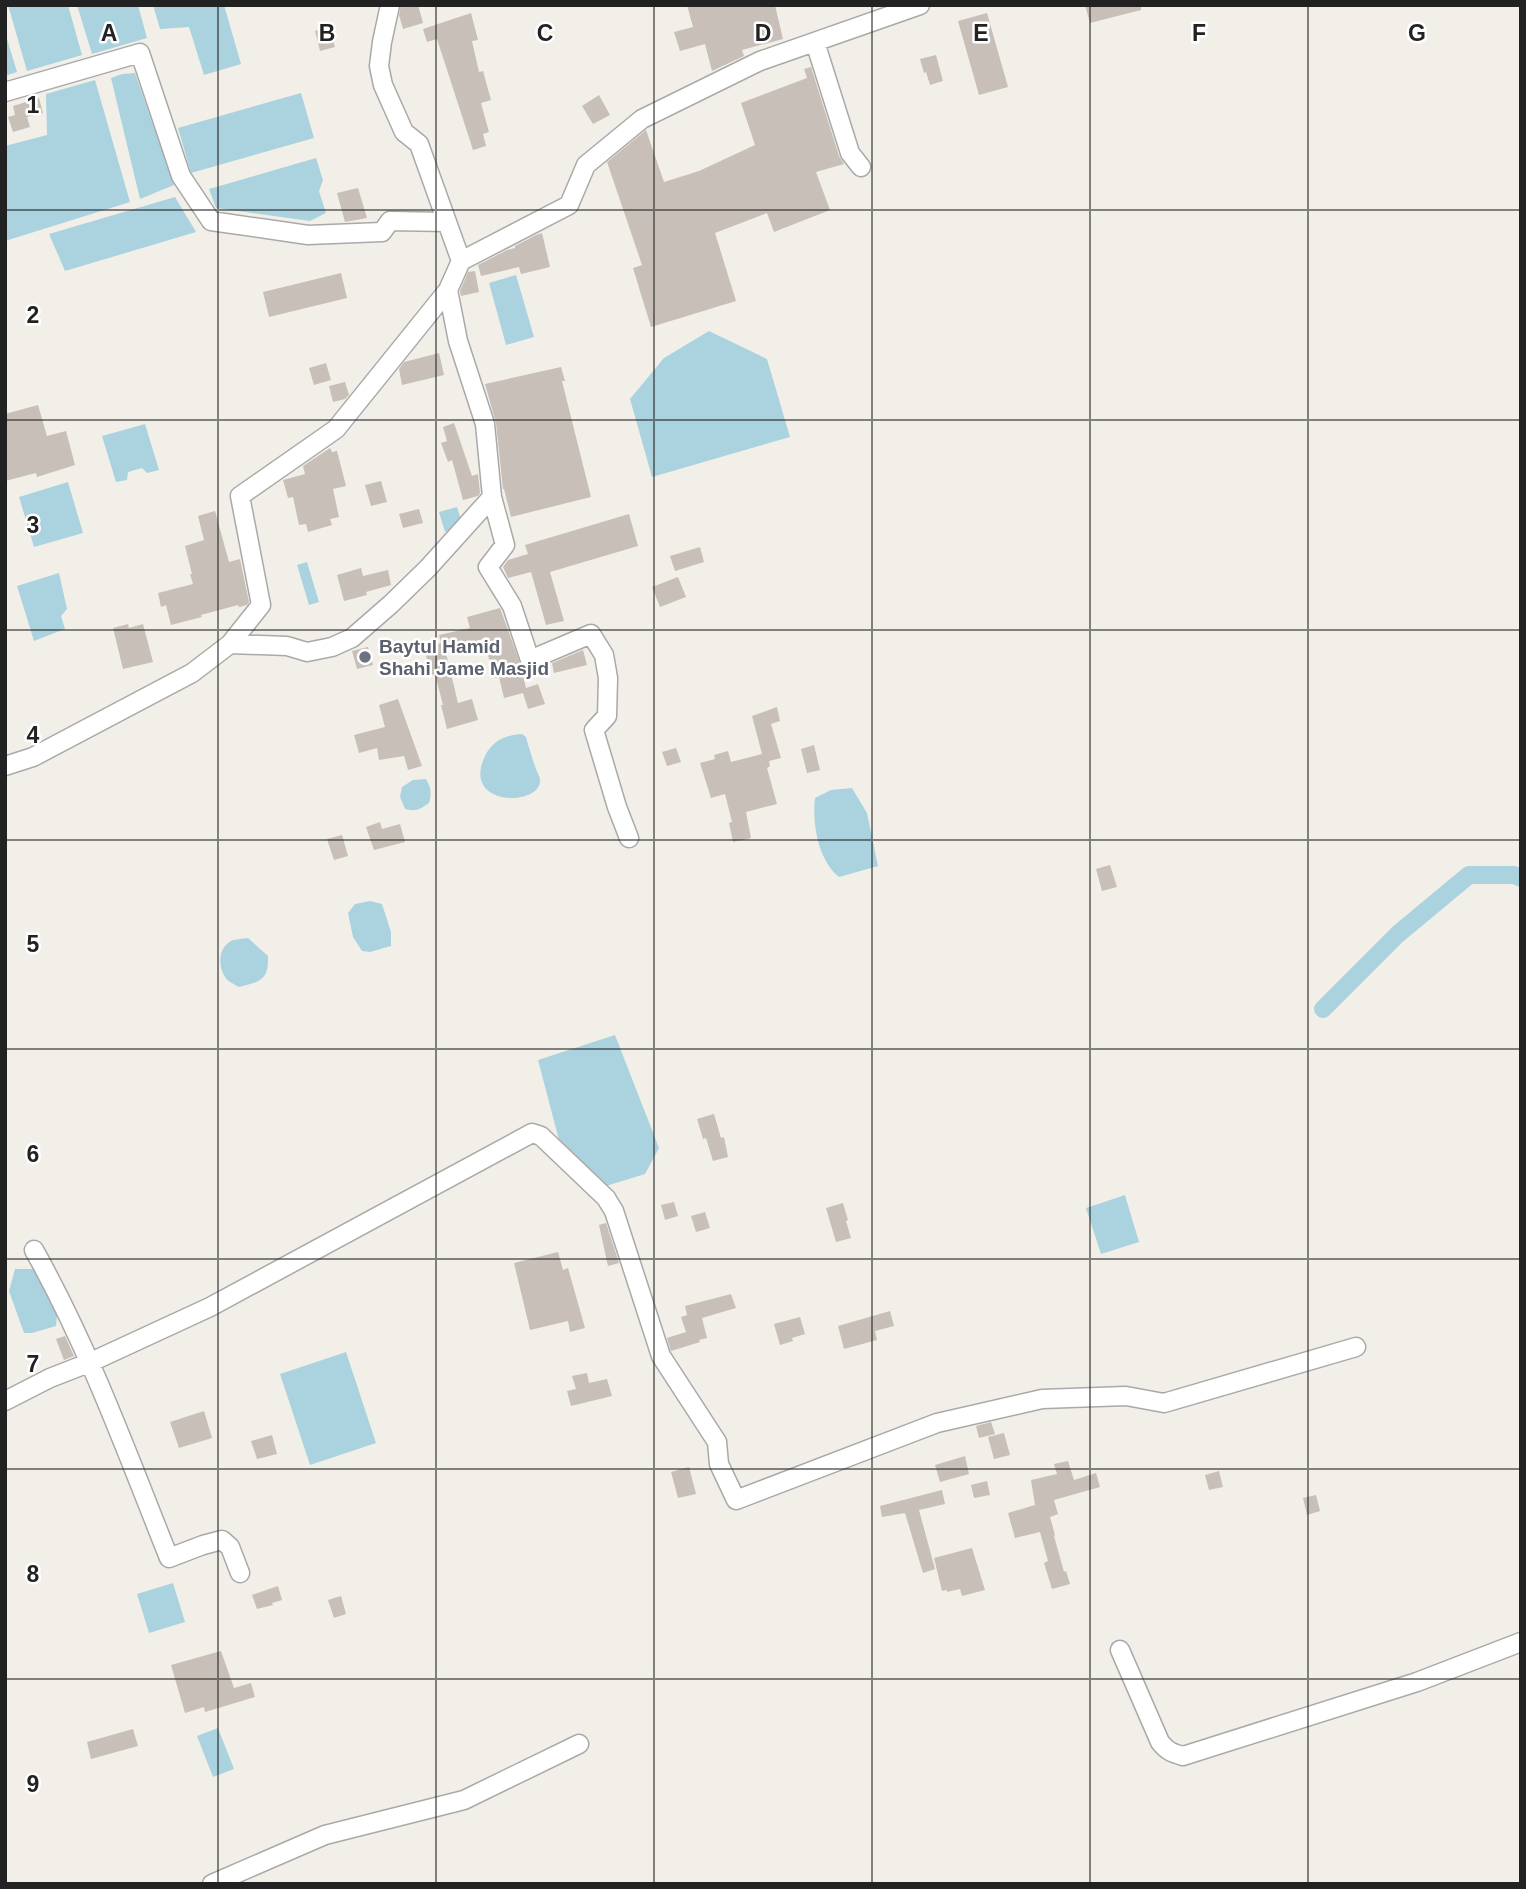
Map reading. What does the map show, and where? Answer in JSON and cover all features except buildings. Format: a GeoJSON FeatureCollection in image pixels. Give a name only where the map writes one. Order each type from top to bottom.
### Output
{"type":"FeatureCollection","features":[{"type":"Feature","properties":{"kind":"street"},"geometry":{"type":"LineString","coordinates":[[390,5],[379,65],[383,85],[404,132],[419,144],[461,261]]}},
{"type":"Feature","properties":{"kind":"street"},"geometry":{"type":"LineString","coordinates":[[5,766],[33,757],[192,673],[230,644],[261,605],[240,496],[336,429],[448,290],[461,261],[569,205],[586,165],[642,119],[760,61],[920,5]]}},
{"type":"Feature","properties":{"kind":"street"},"geometry":{"type":"LineString","coordinates":[[815,42],[850,153],[861,167]]}},
{"type":"Feature","properties":{"kind":"street"},"geometry":{"type":"LineString","coordinates":[[5,92],[139,53],[181,176],[211,221],[309,235],[382,232],[390,221],[447,222]]}},
{"type":"Feature","properties":{"kind":"street"},"geometry":{"type":"LineString","coordinates":[[448,290],[458,341],[485,424],[492,496],[505,545],[488,567],[512,606],[530,660],[591,634],[604,654],[608,678],[607,716],[594,730],[629,838]]}},
{"type":"Feature","properties":{"kind":"street"},"geometry":{"type":"LineString","coordinates":[[230,644],[287,646],[307,652],[332,647],[352,638],[428,568],[492,496]]}},
{"type":"Feature","properties":{"kind":"street"},"geometry":{"type":"LineString","coordinates":[[5,1401],[50,1378],[210,1307],[532,1133],[541,1136],[559,1153],[606,1198],[614,1211],[661,1356],[717,1441],[719,1464],[736,1500],[937,1423],[1042,1398],[1126,1396],[1164,1403],[1356,1347]]}},
{"type":"Feature","properties":{"kind":"street"},"geometry":{"type":"LineString","coordinates":[[34,1250],[58,1292],[91,1362],[169,1558],[222,1540],[230,1547],[240,1573]]}},
{"type":"Feature","properties":{"kind":"street"},"geometry":{"type":"LineString","coordinates":[[1121,1650],[1160,1742],[1166,1750],[1183,1756],[1417,1682],[1521,1642]]}},
{"type":"Feature","properties":{"kind":"street"},"geometry":{"type":"LineString","coordinates":[[212,1884],[325,1835],[464,1801],[579,1744]]}},
{"type":"Feature","properties":{"kind":"water"},"geometry":{"type":"Polygon","coordinates":[[[8,5],[68,5],[82,55],[27,71],[8,5]]]}},
{"type":"Feature","properties":{"kind":"water"},"geometry":{"type":"Polygon","coordinates":[[[77,5],[138,5],[147,38],[92,54],[77,5]]]}},
{"type":"Feature","properties":{"kind":"water"},"geometry":{"type":"Polygon","coordinates":[[[153,5],[224,5],[241,64],[204,75],[189,27],[160,29],[153,5]]]}},
{"type":"Feature","properties":{"kind":"water"},"geometry":{"type":"Polygon","coordinates":[[[5,32],[17,72],[5,76],[5,32]]]}},
{"type":"Feature","properties":{"kind":"water"},"geometry":{"type":"Polygon","coordinates":[[[135,73],[174,185],[140,199],[111,78],[135,73]]]}},
{"type":"Feature","properties":{"kind":"water"},"geometry":{"type":"Polygon","coordinates":[[[95,80],[130,202],[5,241],[5,146],[47,135],[46,94],[95,80]]]}},
{"type":"Feature","properties":{"kind":"water"},"geometry":{"type":"Polygon","coordinates":[[[301,93],[314,138],[191,173],[178,128],[301,93]]]}},
{"type":"Feature","properties":{"kind":"water"},"geometry":{"type":"Polygon","coordinates":[[[316,158],[323,180],[319,191],[326,213],[310,221],[216,208],[209,189],[316,158]]]}},
{"type":"Feature","properties":{"kind":"water"},"geometry":{"type":"Polygon","coordinates":[[[175,197],[196,232],[65,271],[49,234],[175,197]]]}},
{"type":"Feature","properties":{"kind":"water"},"geometry":{"type":"Polygon","coordinates":[[[516,275],[534,337],[506,345],[489,283],[516,275]]]}},
{"type":"Feature","properties":{"kind":"water"},"geometry":{"type":"Polygon","coordinates":[[[709,331],[767,359],[790,437],[652,477],[630,399],[664,358],[709,331]]]}},
{"type":"Feature","properties":{"kind":"water"},"geometry":{"type":"Polygon","coordinates":[[[145,424],[159,470],[147,473],[142,468],[128,472],[127,480],[116,482],[102,436],[145,424]]]}},
{"type":"Feature","properties":{"kind":"water"},"geometry":{"type":"Polygon","coordinates":[[[68,482],[83,533],[34,547],[19,497],[68,482]]]}},
{"type":"Feature","properties":{"kind":"water"},"geometry":{"type":"Polygon","coordinates":[[[457,507],[463,526],[445,532],[439,512],[457,507]]]}},
{"type":"Feature","properties":{"kind":"water"},"geometry":{"type":"Polygon","coordinates":[[[307,562],[319,602],[309,605],[297,565],[307,562]]]}},
{"type":"Feature","properties":{"kind":"water"},"geometry":{"type":"Polygon","coordinates":[[[59,573],[67,609],[61,616],[65,629],[34,641],[17,586],[59,573]]]}},
{"type":"Feature","properties":{"kind":"water"},"geometry":{"type":"Polygon","coordinates":[[[522,734],[526,737],[540,779],[537,788],[517,798],[492,793],[483,785],[480,772],[486,754],[501,739],[522,734]]]}},
{"type":"Feature","properties":{"kind":"water"},"geometry":{"type":"Polygon","coordinates":[[[426,779],[430,791],[429,803],[418,809],[405,809],[400,797],[402,787],[413,780],[426,779]]]}},
{"type":"Feature","properties":{"kind":"water"},"geometry":{"type":"Polygon","coordinates":[[[852,788],[867,813],[878,866],[839,877],[821,851],[815,818],[815,798],[831,790],[852,788]]]}},
{"type":"Feature","properties":{"kind":"water"},"geometry":{"type":"Polygon","coordinates":[[[370,901],[382,904],[391,932],[391,946],[370,952],[362,951],[353,937],[348,913],[355,904],[370,901]]]}},
{"type":"Feature","properties":{"kind":"water"},"geometry":{"type":"Polygon","coordinates":[[[248,938],[268,956],[267,970],[262,979],[239,987],[225,977],[220,958],[231,941],[248,938]]]}},
{"type":"Feature","properties":{"kind":"water"},"geometry":{"type":"Polygon","coordinates":[[[615,1035],[659,1148],[645,1174],[606,1186],[559,1140],[538,1060],[615,1035]]]}},
{"type":"Feature","properties":{"kind":"water"},"geometry":{"type":"Polygon","coordinates":[[[1125,1195],[1139,1242],[1101,1254],[1086,1208],[1125,1195]]]}},
{"type":"Feature","properties":{"kind":"water"},"geometry":{"type":"Polygon","coordinates":[[[15,1269],[35,1269],[57,1315],[56,1326],[24,1333],[9,1291],[15,1269]]]}},
{"type":"Feature","properties":{"kind":"water"},"geometry":{"type":"Polygon","coordinates":[[[346,1352],[376,1443],[310,1465],[280,1374],[346,1352]]]}},
{"type":"Feature","properties":{"kind":"water"},"geometry":{"type":"Polygon","coordinates":[[[173,1583],[185,1622],[149,1633],[137,1594],[173,1583]]]}},
{"type":"Feature","properties":{"kind":"water"},"geometry":{"type":"Polygon","coordinates":[[[218,1728],[234,1769],[213,1777],[197,1736],[218,1728]]]}},
{"type":"Feature","properties":{"kind":"waterway"},"geometry":{"type":"LineString","coordinates":[[1323,1009],[1398,934],[1469,875],[1514,875],[1521,878]]}},
{"type":"Feature","properties":{"kind":"place","name":"Baytul Hamid Shahi Jame Masjid"},"geometry":{"type":"Point","coordinates":[365,657]}}]}
